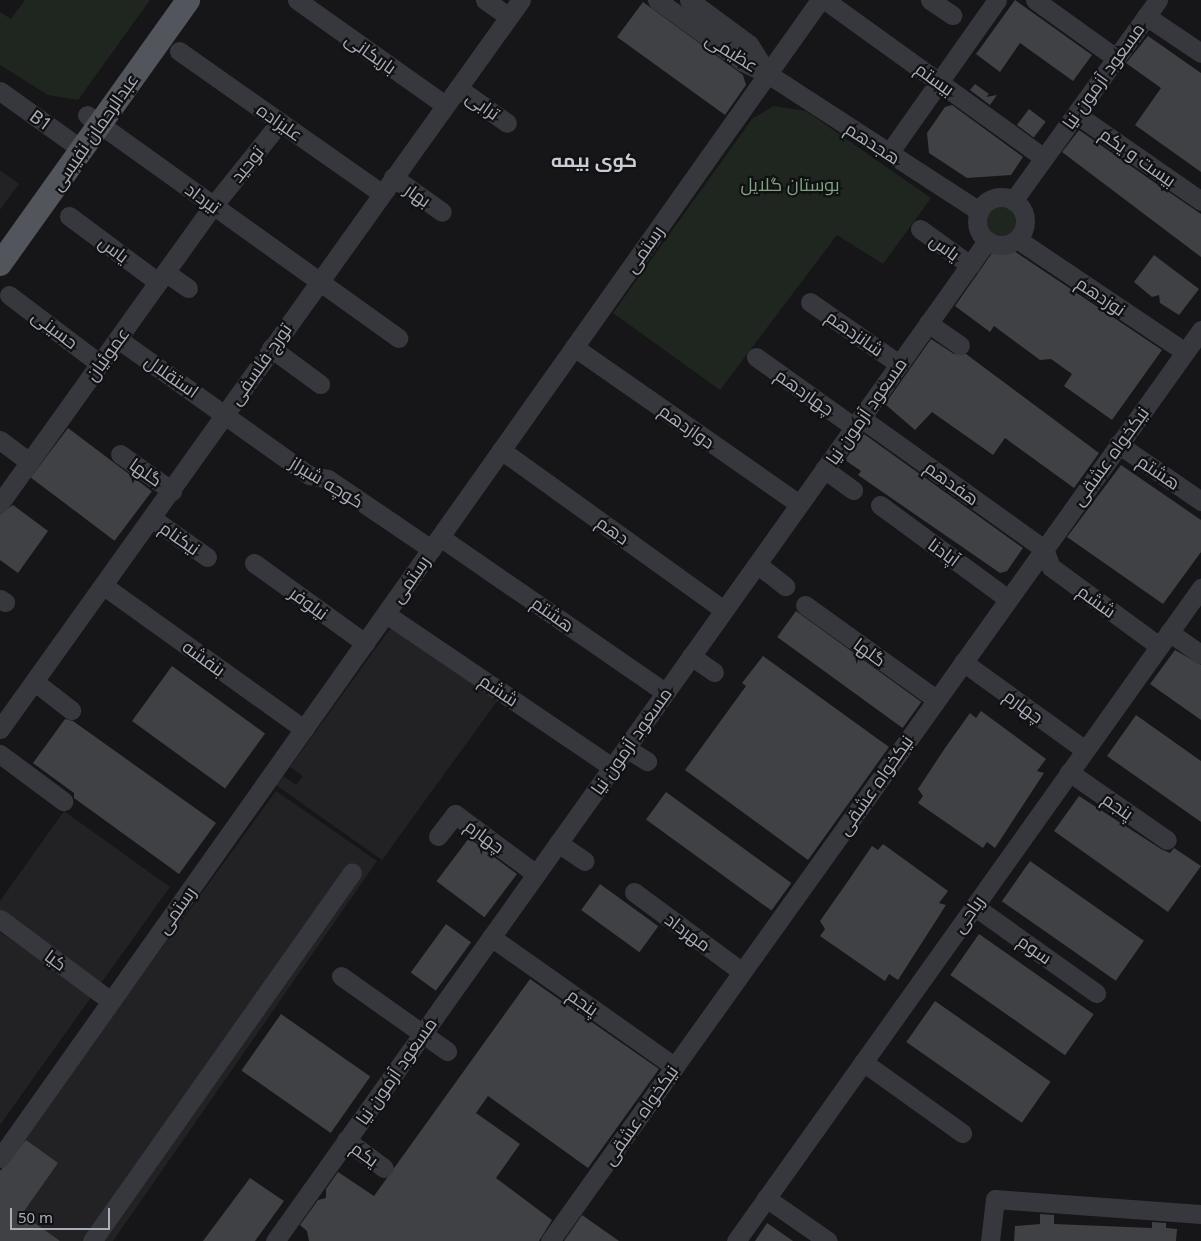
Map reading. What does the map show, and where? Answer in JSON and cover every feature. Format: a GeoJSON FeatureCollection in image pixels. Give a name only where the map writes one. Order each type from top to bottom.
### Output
{"type":"FeatureCollection","features":[{"type":"Feature","properties":{"kind":"main road","name":"عبدالرحمان نفیسی"},"geometry":{"type":"LineString","coordinates":[[93,120],[168,0]]}},
{"type":"Feature","properties":{"kind":"main road","name":"عبدالرحمان نفیسی"},"geometry":{"type":"LineString","coordinates":[[0,238],[188,0]]}},
{"type":"Feature","properties":{"kind":"main road","name":"عبدالرحمان نفیسی"},"geometry":{"type":"LineString","coordinates":[[0,264],[75,145]]}},
{"type":"Feature","properties":{"kind":"street","name":"باریکانی"},"geometry":{"type":"LineString","coordinates":[[297,0],[445,105]]}},
{"type":"Feature","properties":{"kind":"street"},"geometry":{"type":"LineString","coordinates":[[485,0],[509,17]]}},
{"type":"Feature","properties":{"kind":"street","name":"تورج فلسفی"},"geometry":{"type":"LineString","coordinates":[[0,729],[153,519],[319,280],[521,0]]}},
{"type":"Feature","properties":{"kind":"street","name":"عظیمی"},"geometry":{"type":"LineString","coordinates":[[656,0],[743,62],[768,74]]}},
{"type":"Feature","properties":{"kind":"street","name":"عظیمی"},"geometry":{"type":"LineString","coordinates":[[689,0],[749,44],[768,74]]}},
{"type":"Feature","properties":{"kind":"street","name":"رستمی"},"geometry":{"type":"LineString","coordinates":[[0,1158],[820,0]]}},
{"type":"Feature","properties":{"kind":"street","name":"بیستم"},"geometry":{"type":"LineString","coordinates":[[825,0],[1044,158]]}},
{"type":"Feature","properties":{"kind":"street"},"geometry":{"type":"LineString","coordinates":[[930,0],[952,15]]}},
{"type":"Feature","properties":{"kind":"street"},"geometry":{"type":"LineString","coordinates":[[889,153],[997,0]]}},
{"type":"Feature","properties":{"kind":"street"},"geometry":{"type":"LineString","coordinates":[[1035,0],[1116,58]]}},
{"type":"Feature","properties":{"kind":"street","name":"مسعود آزمون نیا"},"geometry":{"type":"LineString","coordinates":[[1013,201],[1158,0]]}},
{"type":"Feature","properties":{"kind":"street"},"geometry":{"type":"LineString","coordinates":[[1146,16],[1201,53]]}},
{"type":"Feature","properties":{"kind":"street","name":"علیزاده"},"geometry":{"type":"LineString","coordinates":[[179,51],[381,194]]}},
{"type":"Feature","properties":{"kind":"street","name":"هجدهم"},"geometry":{"type":"LineString","coordinates":[[768,74],[979,211]]}},
{"type":"Feature","properties":{"kind":"street","name":"ترابی"},"geometry":{"type":"LineString","coordinates":[[458,88],[507,123]]}},
{"type":"Feature","properties":{"kind":"street","name":"B1"},"geometry":{"type":"LineString","coordinates":[[0,91],[75,145]]}},
{"type":"Feature","properties":{"kind":"street","name":"بیست و یکم"},"geometry":{"type":"LineString","coordinates":[[1076,114],[1201,200]]}},
{"type":"Feature","properties":{"kind":"street","name":"تیرداد"},"geometry":{"type":"LineString","coordinates":[[93,120],[398,338]]}},
{"type":"Feature","properties":{"kind":"street","name":"توحید"},"geometry":{"type":"LineString","coordinates":[[213,206],[280,122]]}},
{"type":"Feature","properties":{"kind":"street","name":"بهار"},"geometry":{"type":"LineString","coordinates":[[393,177],[442,212]]}},
{"type":"Feature","properties":{"kind":"street"},"geometry":{"type":"LineString","coordinates":[[990,200],[1013,201],[1024,219],[1017,239],[1002,245],[987,241],[977,228],[979,211],[990,200]]}},
{"type":"Feature","properties":{"kind":"street","name":"عموئیان"},"geometry":{"type":"LineString","coordinates":[[0,503],[213,206]]}},
{"type":"Feature","properties":{"kind":"street","name":"یاس"},"geometry":{"type":"LineString","coordinates":[[69,216],[162,278],[188,288]]}},
{"type":"Feature","properties":{"kind":"street","name":"یاس"},"geometry":{"type":"LineString","coordinates":[[920,229],[970,265]]}},
{"type":"Feature","properties":{"kind":"street","name":"نوزدهم"},"geometry":{"type":"LineString","coordinates":[[1017,239],[1185,352]]}},
{"type":"Feature","properties":{"kind":"street","name":"مسعود آزمون نیا"},"geometry":{"type":"LineString","coordinates":[[275,1241],[987,241]]}},
{"type":"Feature","properties":{"kind":"street","name":"حسینی"},"geometry":{"type":"LineString","coordinates":[[9,295],[100,364]]}},
{"type":"Feature","properties":{"kind":"street","name":"شانزدهم"},"geometry":{"type":"LineString","coordinates":[[810,302],[899,364]]}},
{"type":"Feature","properties":{"kind":"street"},"geometry":{"type":"LineString","coordinates":[[928,323],[960,345]]}},
{"type":"Feature","properties":{"kind":"street","name":"نیکخواه عشقی"},"geometry":{"type":"LineString","coordinates":[[550,1241],[1201,330]]}},
{"type":"Feature","properties":{"kind":"street","name":"استقلال"},"geometry":{"type":"LineString","coordinates":[[118,338],[225,414]]}},
{"type":"Feature","properties":{"kind":"street","name":"دوازدهم"},"geometry":{"type":"LineString","coordinates":[[574,347],[799,504]]}},
{"type":"Feature","properties":{"kind":"street"},"geometry":{"type":"LineString","coordinates":[[271,348],[320,384]]}},
{"type":"Feature","properties":{"kind":"street","name":"چهاردهم"},"geometry":{"type":"LineString","coordinates":[[756,357],[858,422]]}},
{"type":"Feature","properties":{"kind":"street","name":"کوچه شیراز"},"geometry":{"type":"LineString","coordinates":[[225,414],[309,475],[328,479],[436,543]]}},
{"type":"Feature","properties":{"kind":"street","name":"هفدهم"},"geometry":{"type":"LineString","coordinates":[[858,422],[1044,549]]}},
{"type":"Feature","properties":{"kind":"street"},"geometry":{"type":"LineString","coordinates":[[0,440],[29,462]]}},
{"type":"Feature","properties":{"kind":"street","name":"هشتم"},"geometry":{"type":"LineString","coordinates":[[1118,444],[1201,500]]}},
{"type":"Feature","properties":{"kind":"street","name":"دهم"},"geometry":{"type":"LineString","coordinates":[[501,450],[724,610]]}},
{"type":"Feature","properties":{"kind":"street","name":"گلها"},"geometry":{"type":"LineString","coordinates":[[120,454],[172,491]]}},
{"type":"Feature","properties":{"kind":"street"},"geometry":{"type":"LineString","coordinates":[[824,469],[854,490]]}},
{"type":"Feature","properties":{"kind":"street","name":"آپادنا"},"geometry":{"type":"LineString","coordinates":[[880,505],[1008,599]]}},
{"type":"Feature","properties":{"kind":"street","name":"نیکنام"},"geometry":{"type":"LineString","coordinates":[[153,519],[207,557]]}},
{"type":"Feature","properties":{"kind":"street","name":"هشتم"},"geometry":{"type":"LineString","coordinates":[[436,543],[665,692]]}},
{"type":"Feature","properties":{"kind":"street","name":"ششم"},"geometry":{"type":"LineString","coordinates":[[1044,549],[1051,567],[1164,639],[1201,654]]}},
{"type":"Feature","properties":{"kind":"street","name":"نیلوفر"},"geometry":{"type":"LineString","coordinates":[[254,563],[365,643]]}},
{"type":"Feature","properties":{"kind":"street"},"geometry":{"type":"LineString","coordinates":[[757,564],[784,586]]}},
{"type":"Feature","properties":{"kind":"street","name":"بنفشه"},"geometry":{"type":"LineString","coordinates":[[104,586],[304,729]]}},
{"type":"Feature","properties":{"kind":"street","name":"ریاحی"},"geometry":{"type":"LineString","coordinates":[[736,1241],[1201,588]]}},
{"type":"Feature","properties":{"kind":"street","name":"گلها"},"geometry":{"type":"LineString","coordinates":[[805,605],[936,699]]}},
{"type":"Feature","properties":{"kind":"street","name":"ششم"},"geometry":{"type":"LineString","coordinates":[[386,614],[612,767]]}},
{"type":"Feature","properties":{"kind":"street"},"geometry":{"type":"LineString","coordinates":[[691,656],[714,672]]}},
{"type":"Feature","properties":{"kind":"street","name":"چهارم"},"geometry":{"type":"LineString","coordinates":[[963,662],[1085,750]]}},
{"type":"Feature","properties":{"kind":"street"},"geometry":{"type":"LineString","coordinates":[[34,682],[71,710]]}},
{"type":"Feature","properties":{"kind":"street"},"geometry":{"type":"LineString","coordinates":[[626,748],[647,761]]}},
{"type":"Feature","properties":{"kind":"street"},"geometry":{"type":"LineString","coordinates":[[0,754],[62,801]]}},
{"type":"Feature","properties":{"kind":"street","name":"پنجم"},"geometry":{"type":"LineString","coordinates":[[1069,772],[1167,840]]}},
{"type":"Feature","properties":{"kind":"street","name":"چهارم"},"geometry":{"type":"LineString","coordinates":[[438,836],[455,814],[536,874]]}},
{"type":"Feature","properties":{"kind":"street"},"geometry":{"type":"LineString","coordinates":[[558,843],[585,861]]}},
{"type":"Feature","properties":{"kind":"street"},"geometry":{"type":"LineString","coordinates":[[92,1241],[352,872]]}},
{"type":"Feature","properties":{"kind":"street","name":"مهرداد"},"geometry":{"type":"LineString","coordinates":[[634,892],[742,972]]}},
{"type":"Feature","properties":{"kind":"street","name":"سوم"},"geometry":{"type":"LineString","coordinates":[[974,906],[1096,993]]}},
{"type":"Feature","properties":{"kind":"street","name":"کیا"},"geometry":{"type":"LineString","coordinates":[[0,919],[111,1001]]}},
{"type":"Feature","properties":{"kind":"street","name":"پنجم"},"geometry":{"type":"LineString","coordinates":[[491,937],[674,1067]]}},
{"type":"Feature","properties":{"kind":"street"},"geometry":{"type":"LineString","coordinates":[[341,976],[447,1051]]}},
{"type":"Feature","properties":{"kind":"street"},"geometry":{"type":"LineString","coordinates":[[863,1062],[962,1133]]}},
{"type":"Feature","properties":{"kind":"street","name":"یکم"},"geometry":{"type":"LineString","coordinates":[[346,1140],[384,1168]]}},
{"type":"Feature","properties":{"kind":"street"},"geometry":{"type":"LineString","coordinates":[[766,1198],[828,1241]]}},
{"type":"Feature","properties":{"kind":"street"},"geometry":{"type":"LineString","coordinates":[[990,1241],[995,1199],[1201,1214]]}},
{"type":"Feature","properties":{"kind":"shaded area"},"geometry":{"type":"Polygon","coordinates":[[[0,170],[19,184],[0,210],[0,170]]]}},
{"type":"Feature","properties":{"kind":"shaded area"},"geometry":{"type":"Polygon","coordinates":[[[396,629],[498,700],[382,860],[276,785],[283,776],[296,785],[303,776],[290,767],[389,630],[396,629]]]}},
{"type":"Feature","properties":{"kind":"shaded area"},"geometry":{"type":"Polygon","coordinates":[[[276,791],[377,861],[113,1241],[0,1241],[0,1170],[276,791]]]}},
{"type":"Feature","properties":{"kind":"shaded area"},"geometry":{"type":"Polygon","coordinates":[[[64,811],[170,887],[99,986],[0,915],[0,901],[64,811]]]}},
{"type":"Feature","properties":{"kind":"shaded area"},"geometry":{"type":"Polygon","coordinates":[[[0,932],[92,996],[0,1125],[0,932]]]}},
{"type":"Feature","properties":{"kind":"green space"},"geometry":{"type":"Polygon","coordinates":[[[25,0],[150,0],[78,100],[48,95],[0,65],[0,12],[11,19],[25,0]]]}},
{"type":"Feature","properties":{"kind":"green space","name":"بوستان گلایل"},"geometry":{"type":"Polygon","coordinates":[[[774,106],[806,111],[931,198],[883,264],[837,235],[720,390],[613,313],[752,119],[774,106]]]}},
{"type":"Feature","properties":{"kind":"green space"},"geometry":{"type":"Polygon","coordinates":[[[1001,204],[1008,205],[1013,209],[1017,214],[1017,228],[1013,233],[1008,237],[1001,238],[994,237],[989,233],[985,228],[984,221],[985,214],[989,209],[994,205],[1001,204]]]}},
{"type":"Feature","properties":{"kind":"building"},"geometry":{"type":"Polygon","coordinates":[[[1015,0],[1092,55],[1073,81],[1020,43],[1000,72],[976,54],[1015,0]]]}},
{"type":"Feature","properties":{"kind":"building"},"geometry":{"type":"Polygon","coordinates":[[[643,2],[743,75],[746,85],[725,115],[617,37],[643,2]]]}},
{"type":"Feature","properties":{"kind":"building"},"geometry":{"type":"Polygon","coordinates":[[[1148,36],[1201,73],[1201,172],[1135,125],[1161,88],[1126,63],[1148,36]]]}},
{"type":"Feature","properties":{"kind":"building"},"geometry":{"type":"Polygon","coordinates":[[[975,84],[989,94],[986,97],[997,95],[990,105],[970,90],[975,84]]]}},
{"type":"Feature","properties":{"kind":"building"},"geometry":{"type":"Polygon","coordinates":[[[952,105],[1023,157],[1011,175],[967,178],[929,153],[927,133],[945,107],[952,105]]]}},
{"type":"Feature","properties":{"kind":"building"},"geometry":{"type":"Polygon","coordinates":[[[1029,109],[1046,122],[1034,138],[1017,125],[1029,109]]]}},
{"type":"Feature","properties":{"kind":"building"},"geometry":{"type":"Polygon","coordinates":[[[1079,130],[1161,187],[1161,191],[1166,190],[1201,214],[1201,257],[1062,152],[1079,130]]]}},
{"type":"Feature","properties":{"kind":"building"},"geometry":{"type":"Polygon","coordinates":[[[1011,249],[1162,350],[1112,420],[1064,386],[1072,374],[1051,359],[1040,360],[994,326],[990,332],[955,306],[992,253],[1011,249]]]}},
{"type":"Feature","properties":{"kind":"building"},"geometry":{"type":"Polygon","coordinates":[[[1154,255],[1199,289],[1179,315],[1160,303],[1159,295],[1152,297],[1134,282],[1154,255]]]}},
{"type":"Feature","properties":{"kind":"building"},"geometry":{"type":"Polygon","coordinates":[[[931,339],[954,354],[966,354],[1099,453],[1074,488],[1005,438],[993,455],[932,412],[915,430],[885,404],[931,339]]]}},
{"type":"Feature","properties":{"kind":"building"},"geometry":{"type":"Polygon","coordinates":[[[68,428],[152,491],[115,541],[31,478],[68,428]]]}},
{"type":"Feature","properties":{"kind":"building"},"geometry":{"type":"Polygon","coordinates":[[[864,434],[1023,548],[1007,571],[1000,573],[858,475],[861,471],[845,460],[864,434]]]}},
{"type":"Feature","properties":{"kind":"building"},"geometry":{"type":"Polygon","coordinates":[[[1121,465],[1201,520],[1201,552],[1163,604],[1067,537],[1121,465]]]}},
{"type":"Feature","properties":{"kind":"building"},"geometry":{"type":"Polygon","coordinates":[[[13,505],[48,531],[18,573],[0,560],[0,514],[13,505]]]}},
{"type":"Feature","properties":{"kind":"building"},"geometry":{"type":"Polygon","coordinates":[[[796,611],[921,702],[903,728],[777,637],[796,611]]]}},
{"type":"Feature","properties":{"kind":"building"},"geometry":{"type":"Polygon","coordinates":[[[1175,650],[1201,665],[1201,720],[1150,684],[1175,650]]]}},
{"type":"Feature","properties":{"kind":"building"},"geometry":{"type":"Polygon","coordinates":[[[763,656],[889,747],[808,860],[685,770],[746,686],[742,683],[763,656]]]}},
{"type":"Feature","properties":{"kind":"building"},"geometry":{"type":"Polygon","coordinates":[[[172,666],[265,734],[225,789],[132,721],[172,666]]]}},
{"type":"Feature","properties":{"kind":"building"},"geometry":{"type":"Polygon","coordinates":[[[981,711],[1046,759],[1037,771],[1044,773],[995,848],[987,842],[983,848],[918,803],[923,796],[918,789],[945,748],[970,713],[976,718],[981,711]]]}},
{"type":"Feature","properties":{"kind":"building"},"geometry":{"type":"Polygon","coordinates":[[[1136,715],[1201,761],[1201,822],[1107,756],[1136,715]]]}},
{"type":"Feature","properties":{"kind":"building"},"geometry":{"type":"Polygon","coordinates":[[[65,719],[73,721],[216,823],[179,874],[74,798],[74,793],[33,763],[65,719]]]}},
{"type":"Feature","properties":{"kind":"building"},"geometry":{"type":"Polygon","coordinates":[[[666,792],[791,883],[771,911],[646,820],[666,792]]]}},
{"type":"Feature","properties":{"kind":"building"},"geometry":{"type":"Polygon","coordinates":[[[1079,796],[1161,849],[1170,853],[1174,848],[1201,866],[1168,912],[1054,831],[1079,796]]]}},
{"type":"Feature","properties":{"kind":"building"},"geometry":{"type":"Polygon","coordinates":[[[469,838],[517,874],[484,917],[437,881],[469,838]]]}},
{"type":"Feature","properties":{"kind":"building"},"geometry":{"type":"Polygon","coordinates":[[[883,844],[948,891],[939,903],[946,905],[898,980],[889,974],[885,981],[820,936],[825,929],[820,921],[872,846],[878,850],[883,844]]]}},
{"type":"Feature","properties":{"kind":"building"},"geometry":{"type":"Polygon","coordinates":[[[1030,861],[1144,941],[1116,981],[1002,901],[1030,861]]]}},
{"type":"Feature","properties":{"kind":"building"},"geometry":{"type":"Polygon","coordinates":[[[600,884],[658,926],[639,952],[581,910],[600,884]]]}},
{"type":"Feature","properties":{"kind":"building"},"geometry":{"type":"Polygon","coordinates":[[[446,924],[471,942],[436,991],[411,973],[446,924]]]}},
{"type":"Feature","properties":{"kind":"building"},"geometry":{"type":"Polygon","coordinates":[[[979,934],[1094,1014],[1065,1055],[950,975],[979,934]]]}},
{"type":"Feature","properties":{"kind":"building"},"geometry":{"type":"Polygon","coordinates":[[[530,979],[659,1069],[588,1168],[488,1096],[476,1113],[520,1144],[496,1178],[552,1220],[539,1241],[309,1241],[307,1231],[300,1225],[318,1200],[326,1198],[326,1189],[338,1172],[374,1196],[530,979]]]}},
{"type":"Feature","properties":{"kind":"building"},"geometry":{"type":"Polygon","coordinates":[[[935,1001],[1051,1082],[1022,1123],[906,1042],[935,1001]]]}},
{"type":"Feature","properties":{"kind":"building"},"geometry":{"type":"Polygon","coordinates":[[[281,1014],[370,1077],[331,1133],[241,1071],[281,1014]]]}},
{"type":"Feature","properties":{"kind":"building"},"geometry":{"type":"Polygon","coordinates":[[[26,1140],[58,1163],[22,1214],[60,1241],[0,1241],[0,1171],[26,1140]]]}},
{"type":"Feature","properties":{"kind":"building"},"geometry":{"type":"Polygon","coordinates":[[[250,1178],[284,1201],[255,1241],[203,1241],[250,1178]]]}},
{"type":"Feature","properties":{"kind":"building"},"geometry":{"type":"Polygon","coordinates":[[[1040,1214],[1054,1215],[1054,1224],[1152,1228],[1152,1222],[1166,1223],[1166,1228],[1177,1229],[1176,1241],[1014,1241],[1015,1226],[1040,1224],[1040,1214]]]}},
{"type":"Feature","properties":{"kind":"building"},"geometry":{"type":"Polygon","coordinates":[[[582,1215],[619,1241],[564,1241],[582,1215]]]}},
{"type":"Feature","properties":{"kind":"building"},"geometry":{"type":"Polygon","coordinates":[[[767,1223],[793,1241],[755,1241],[767,1223]]]}},
{"type":"Feature","properties":{"kind":"district","name":"کوی بیمه"},"geometry":{"type":"Point","coordinates":[594,161]}}]}
